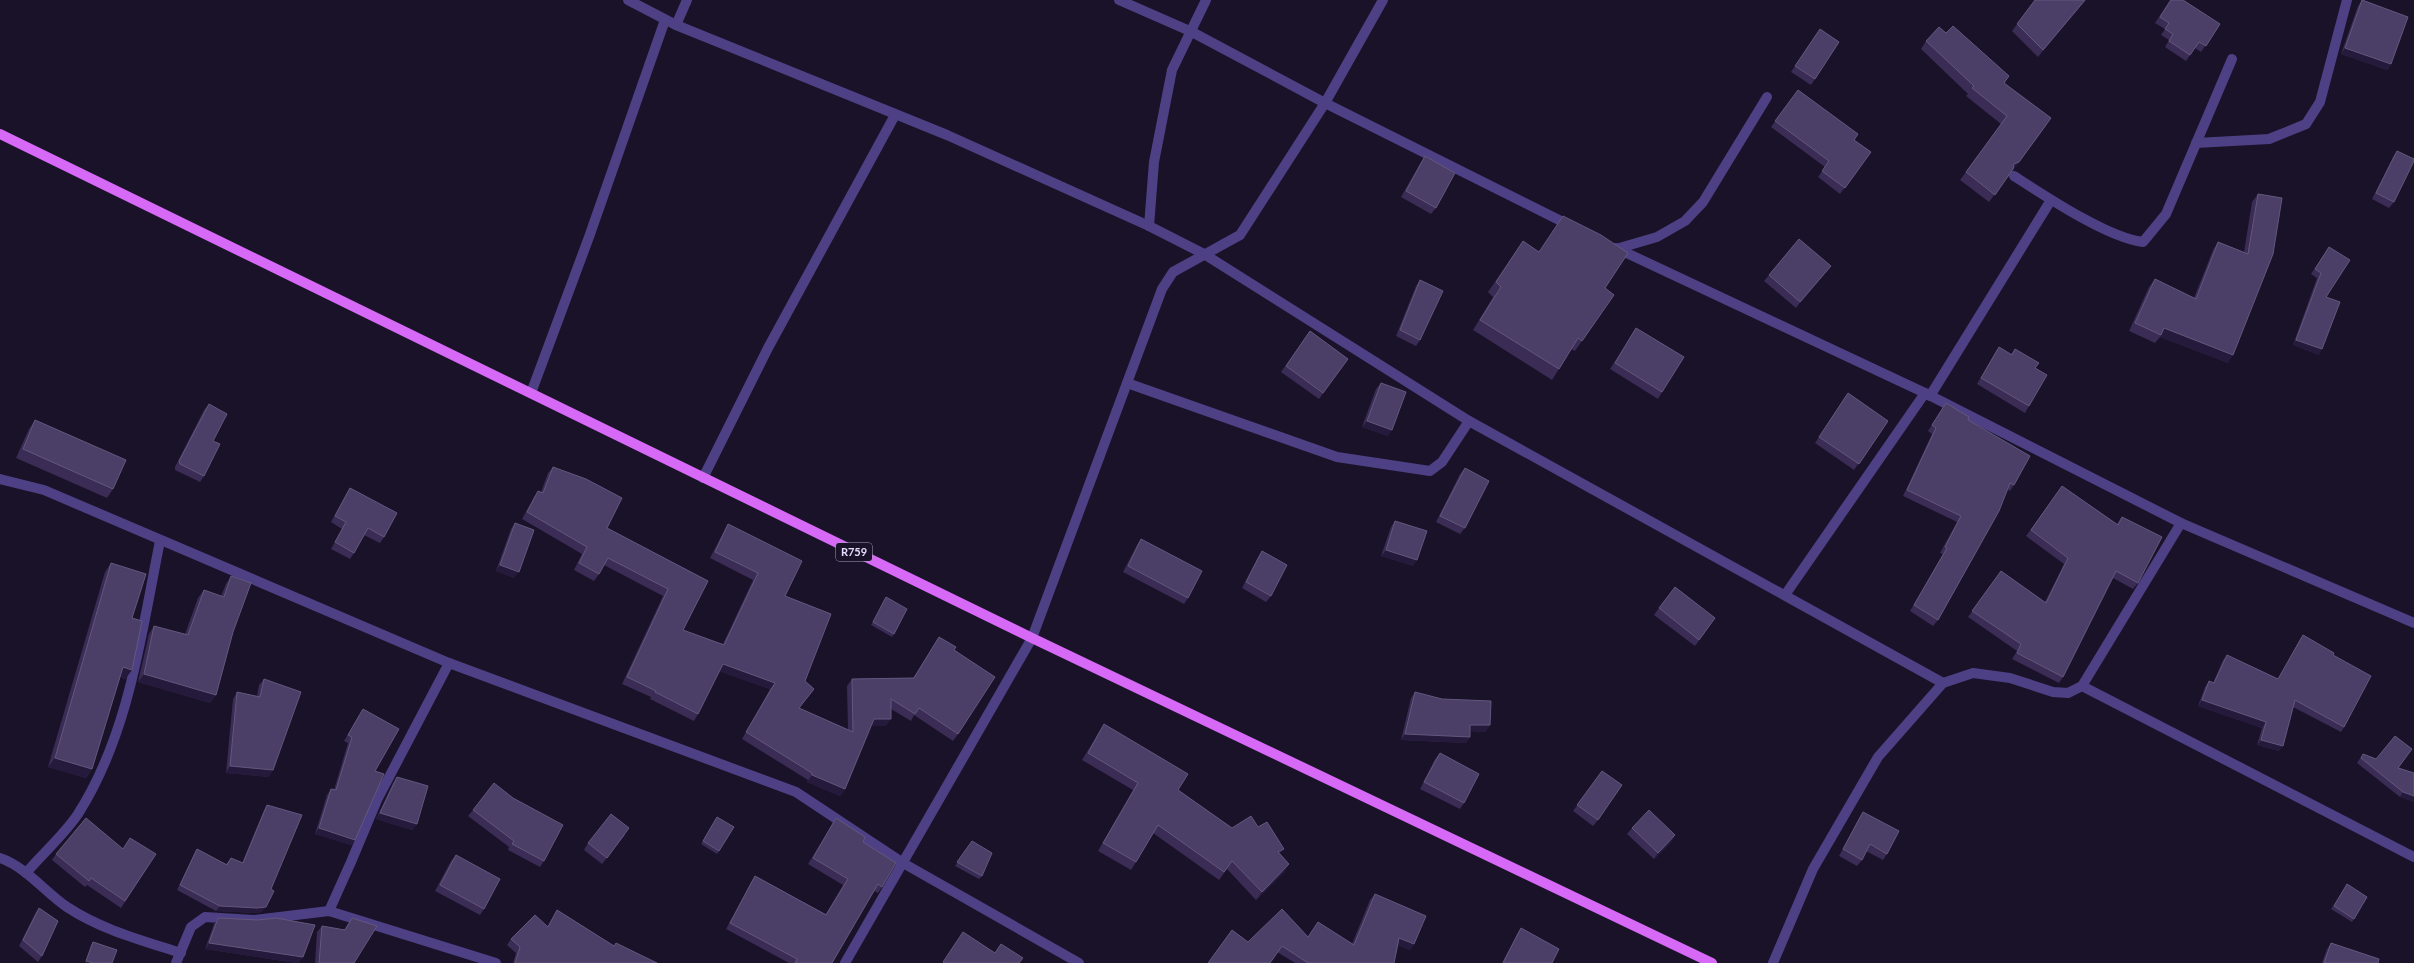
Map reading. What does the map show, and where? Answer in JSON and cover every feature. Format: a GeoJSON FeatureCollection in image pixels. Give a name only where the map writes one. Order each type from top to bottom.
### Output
{"type":"FeatureCollection","features":[{"type":"Feature","properties":{"kind":"main road","name":"R759"},"geometry":{"type":"LineString","coordinates":[[0,134],[1032,638],[1712,963]]}},
{"type":"Feature","properties":{"kind":"street"},"geometry":{"type":"LineString","coordinates":[[628,0],[676,25],[947,135],[1149,226],[1204,254],[1469,421],[1943,683]]}},
{"type":"Feature","properties":{"kind":"street"},"geometry":{"type":"LineString","coordinates":[[676,25],[687,0]]}},
{"type":"Feature","properties":{"kind":"street"},"geometry":{"type":"LineString","coordinates":[[1119,0],[1192,32],[1325,103],[1581,231]]}},
{"type":"Feature","properties":{"kind":"street"},"geometry":{"type":"LineString","coordinates":[[1149,226],[1154,162],[1172,70],[1192,32],[1206,0]]}},
{"type":"Feature","properties":{"kind":"street"},"geometry":{"type":"LineString","coordinates":[[845,963],[1032,638],[1162,289],[1173,272],[1240,235],[1325,103],[1383,0]]}},
{"type":"Feature","properties":{"kind":"street"},"geometry":{"type":"LineString","coordinates":[[2196,143],[2269,139],[2306,124],[2320,102],[2347,0]]}},
{"type":"Feature","properties":{"kind":"street"},"geometry":{"type":"LineString","coordinates":[[531,392],[589,237],[665,20]]}},
{"type":"Feature","properties":{"kind":"street"},"geometry":{"type":"LineString","coordinates":[[2014,176],[2051,200],[2128,240],[2143,242],[2166,214],[2232,59]]}},
{"type":"Feature","properties":{"kind":"street"},"geometry":{"type":"LineString","coordinates":[[1768,97],[1702,202],[1685,221],[1657,237],[1613,247],[1928,394],[2181,523],[2414,623]]}},
{"type":"Feature","properties":{"kind":"street"},"geometry":{"type":"LineString","coordinates":[[703,478],[768,348],[894,114]]}},
{"type":"Feature","properties":{"kind":"street"},"geometry":{"type":"LineString","coordinates":[[1786,595],[1928,394],[2051,200]]}},
{"type":"Feature","properties":{"kind":"street"},"geometry":{"type":"LineString","coordinates":[[1127,383],[1336,457],[1430,471],[1442,462],[1469,421]]}},
{"type":"Feature","properties":{"kind":"street"},"geometry":{"type":"LineString","coordinates":[[0,479],[44,490],[160,541],[450,663],[796,792],[903,863],[1079,963]]}},
{"type":"Feature","properties":{"kind":"street"},"geometry":{"type":"LineString","coordinates":[[1773,963],[1813,869],[1878,757],[1943,683],[1973,673],[2010,678],[2053,692],[2068,693],[2082,686],[2181,523]]}},
{"type":"Feature","properties":{"kind":"street"},"geometry":{"type":"LineString","coordinates":[[26,873],[77,816],[102,774],[125,711],[160,541]]}},
{"type":"Feature","properties":{"kind":"street"},"geometry":{"type":"LineString","coordinates":[[329,911],[352,862],[377,800],[450,663]]}},
{"type":"Feature","properties":{"kind":"street"},"geometry":{"type":"LineString","coordinates":[[2082,686],[2414,857]]}},
{"type":"Feature","properties":{"kind":"street"},"geometry":{"type":"LineString","coordinates":[[0,858],[26,873],[67,906],[109,930],[180,953]]}},
{"type":"Feature","properties":{"kind":"street"},"geometry":{"type":"LineString","coordinates":[[176,963],[192,928],[205,917],[254,920],[329,911],[496,963]]}},
{"type":"Feature","properties":{"kind":"building"},"geometry":{"type":"Polygon","coordinates":[[[2035,0],[2085,0],[2043,50],[2017,24],[2035,0]]]}},
{"type":"Feature","properties":{"kind":"building"},"geometry":{"type":"Polygon","coordinates":[[[2171,0],[2183,0],[2220,24],[2206,46],[2199,42],[2190,55],[2169,41],[2173,34],[2165,29],[2169,23],[2160,17],[2171,0]]]}},
{"type":"Feature","properties":{"kind":"building"},"geometry":{"type":"Polygon","coordinates":[[[2362,0],[2408,17],[2391,64],[2345,48],[2362,0]]]}},
{"type":"Feature","properties":{"kind":"building"},"geometry":{"type":"Polygon","coordinates":[[[1953,26],[2009,76],[2004,83],[2051,118],[2019,162],[2014,164],[2013,169],[1995,195],[1966,172],[2007,116],[1972,88],[1974,86],[1926,41],[1939,27],[1946,33],[1953,26]]]}},
{"type":"Feature","properties":{"kind":"building"},"geometry":{"type":"Polygon","coordinates":[[[1820,29],[1839,42],[1815,79],[1795,66],[1820,29]]]}},
{"type":"Feature","properties":{"kind":"building"},"geometry":{"type":"Polygon","coordinates":[[[1798,90],[1858,134],[1854,140],[1871,152],[1845,188],[1822,171],[1829,161],[1775,121],[1798,90]]]}},
{"type":"Feature","properties":{"kind":"building"},"geometry":{"type":"Polygon","coordinates":[[[2397,151],[2414,159],[2414,161],[2394,202],[2376,193],[2397,151]]]}},
{"type":"Feature","properties":{"kind":"building"},"geometry":{"type":"Polygon","coordinates":[[[1425,156],[1455,173],[1436,208],[1406,191],[1425,156]]]}},
{"type":"Feature","properties":{"kind":"building"},"geometry":{"type":"Polygon","coordinates":[[[2258,194],[2282,198],[2273,254],[2233,355],[2164,328],[2161,335],[2135,323],[2155,279],[2196,299],[2218,242],[2248,254],[2258,194]]]}},
{"type":"Feature","properties":{"kind":"building"},"geometry":{"type":"Polygon","coordinates":[[[1563,216],[1601,235],[1628,253],[1605,288],[1614,295],[1582,341],[1578,338],[1559,369],[1480,320],[1501,287],[1496,282],[1523,241],[1539,252],[1563,216]]]}},
{"type":"Feature","properties":{"kind":"building"},"geometry":{"type":"Polygon","coordinates":[[[1799,239],[1831,266],[1800,302],[1769,275],[1799,239]]]}},
{"type":"Feature","properties":{"kind":"building"},"geometry":{"type":"Polygon","coordinates":[[[2329,247],[2350,260],[2326,297],[2340,302],[2322,349],[2296,340],[2321,273],[2315,269],[2329,247]]]}},
{"type":"Feature","properties":{"kind":"building"},"geometry":{"type":"Polygon","coordinates":[[[1420,280],[1443,291],[1420,340],[1400,330],[1420,280]]]}},
{"type":"Feature","properties":{"kind":"building"},"geometry":{"type":"Polygon","coordinates":[[[1636,328],[1684,357],[1662,392],[1615,363],[1636,328]]]}},
{"type":"Feature","properties":{"kind":"building"},"geometry":{"type":"Polygon","coordinates":[[[1310,331],[1348,359],[1323,393],[1286,366],[1310,331]]]}},
{"type":"Feature","properties":{"kind":"building"},"geometry":{"type":"Polygon","coordinates":[[[1999,347],[2012,355],[2015,349],[2039,363],[2035,368],[2047,375],[2029,406],[1981,378],[1999,347]]]}},
{"type":"Feature","properties":{"kind":"building"},"geometry":{"type":"Polygon","coordinates":[[[1381,383],[1406,392],[1392,430],[1367,421],[1381,383]]]}},
{"type":"Feature","properties":{"kind":"building"},"geometry":{"type":"Polygon","coordinates":[[[1848,393],[1888,421],[1859,464],[1819,437],[1848,393]]]}},
{"type":"Feature","properties":{"kind":"building"},"geometry":{"type":"Polygon","coordinates":[[[1946,403],[1969,417],[1968,420],[2030,456],[2014,485],[2010,483],[1999,511],[1938,620],[1914,605],[1947,548],[1945,547],[1961,516],[1907,490],[1936,428],[1932,425],[1946,403]]]}},
{"type":"Feature","properties":{"kind":"building"},"geometry":{"type":"Polygon","coordinates":[[[209,404],[227,414],[213,441],[220,444],[204,476],[180,464],[179,461],[209,404]]]}},
{"type":"Feature","properties":{"kind":"building"},"geometry":{"type":"Polygon","coordinates":[[[35,420],[126,460],[113,489],[23,449],[35,420]]]}},
{"type":"Feature","properties":{"kind":"building"},"geometry":{"type":"Polygon","coordinates":[[[553,467],[586,479],[622,498],[607,528],[708,581],[683,630],[724,645],[758,573],[715,552],[728,524],[802,561],[785,596],[831,614],[805,681],[814,689],[799,708],[853,732],[852,679],[914,678],[939,637],[956,647],[954,650],[995,677],[958,734],[919,708],[915,714],[891,699],[891,719],[874,719],[845,789],[812,775],[812,773],[746,732],[775,683],[723,664],[698,714],[627,677],[668,589],[608,558],[599,574],[579,563],[587,547],[527,512],[538,491],[543,493],[553,467]]]}},
{"type":"Feature","properties":{"kind":"building"},"geometry":{"type":"Polygon","coordinates":[[[1465,468],[1489,481],[1465,528],[1440,516],[1465,468]]]}},
{"type":"Feature","properties":{"kind":"building"},"geometry":{"type":"Polygon","coordinates":[[[2062,486],[2118,525],[2122,517],[2162,537],[2138,583],[2116,571],[2063,677],[2017,653],[2021,644],[1972,611],[2001,571],[2046,603],[2068,558],[2031,530],[2062,486]]]}},
{"type":"Feature","properties":{"kind":"building"},"geometry":{"type":"Polygon","coordinates":[[[350,488],[397,513],[384,537],[368,528],[354,553],[335,542],[346,522],[335,516],[350,488]]]}},
{"type":"Feature","properties":{"kind":"building"},"geometry":{"type":"Polygon","coordinates":[[[1395,521],[1427,531],[1417,560],[1386,550],[1395,521]]]}},
{"type":"Feature","properties":{"kind":"building"},"geometry":{"type":"Polygon","coordinates":[[[515,523],[534,530],[519,572],[500,565],[515,523]]]}},
{"type":"Feature","properties":{"kind":"building"},"geometry":{"type":"Polygon","coordinates":[[[1141,539],[1202,571],[1188,598],[1128,566],[1141,539]]]}},
{"type":"Feature","properties":{"kind":"building"},"geometry":{"type":"Polygon","coordinates":[[[1262,551],[1287,565],[1271,596],[1246,582],[1262,551]]]}},
{"type":"Feature","properties":{"kind":"building"},"geometry":{"type":"Polygon","coordinates":[[[111,563],[146,574],[132,618],[142,621],[132,670],[123,667],[92,769],[55,758],[111,563]]]}},
{"type":"Feature","properties":{"kind":"building"},"geometry":{"type":"Polygon","coordinates":[[[231,576],[251,583],[233,632],[216,695],[144,674],[154,626],[188,635],[204,590],[224,597],[231,576]]]}},
{"type":"Feature","properties":{"kind":"building"},"geometry":{"type":"Polygon","coordinates":[[[1675,587],[1715,618],[1699,640],[1659,608],[1675,587]]]}},
{"type":"Feature","properties":{"kind":"building"},"geometry":{"type":"Polygon","coordinates":[[[886,597],[907,609],[894,634],[873,622],[886,597]]]}},
{"type":"Feature","properties":{"kind":"building"},"geometry":{"type":"Polygon","coordinates":[[[2303,635],[2334,653],[2333,655],[2371,676],[2344,727],[2295,700],[2283,746],[2261,740],[2266,722],[2202,700],[2209,681],[2214,683],[2227,655],[2278,679],[2303,635]]]}},
{"type":"Feature","properties":{"kind":"building"},"geometry":{"type":"Polygon","coordinates":[[[264,679],[301,692],[273,770],[230,766],[237,692],[260,697],[264,679]]]}},
{"type":"Feature","properties":{"kind":"building"},"geometry":{"type":"Polygon","coordinates":[[[1415,692],[1442,699],[1491,701],[1490,725],[1470,725],[1470,737],[1405,734],[1415,692]]]}},
{"type":"Feature","properties":{"kind":"building"},"geometry":{"type":"Polygon","coordinates":[[[363,709],[399,729],[375,771],[384,774],[355,840],[319,828],[331,789],[336,790],[352,737],[348,735],[363,709]]]}},
{"type":"Feature","properties":{"kind":"building"},"geometry":{"type":"Polygon","coordinates":[[[1104,724],[1188,774],[1178,790],[1232,828],[1251,816],[1258,827],[1267,822],[1284,849],[1278,852],[1289,864],[1262,892],[1232,861],[1224,872],[1158,825],[1136,862],[1103,843],[1138,783],[1088,753],[1104,724]]]}},
{"type":"Feature","properties":{"kind":"building"},"geometry":{"type":"Polygon","coordinates":[[[2395,736],[2412,749],[2398,768],[2414,773],[2414,796],[2403,792],[2361,758],[2363,754],[2376,759],[2395,736]]]}},
{"type":"Feature","properties":{"kind":"building"},"geometry":{"type":"Polygon","coordinates":[[[1440,753],[1479,774],[1464,803],[1424,782],[1440,753]]]}},
{"type":"Feature","properties":{"kind":"building"},"geometry":{"type":"Polygon","coordinates":[[[1602,771],[1622,785],[1598,820],[1577,805],[1602,771]]]}},
{"type":"Feature","properties":{"kind":"building"},"geometry":{"type":"Polygon","coordinates":[[[397,777],[428,786],[417,824],[380,813],[397,777]]]}},
{"type":"Feature","properties":{"kind":"building"},"geometry":{"type":"Polygon","coordinates":[[[494,783],[513,798],[563,825],[544,861],[512,844],[514,841],[473,810],[494,783]]]}},
{"type":"Feature","properties":{"kind":"building"},"geometry":{"type":"Polygon","coordinates":[[[267,805],[302,815],[271,889],[274,891],[266,907],[220,906],[180,885],[197,849],[227,865],[231,858],[243,863],[267,805]]]}},
{"type":"Feature","properties":{"kind":"building"},"geometry":{"type":"Polygon","coordinates":[[[1649,810],[1675,835],[1658,853],[1632,828],[1649,810]]]}},
{"type":"Feature","properties":{"kind":"building"},"geometry":{"type":"Polygon","coordinates":[[[1863,812],[1899,831],[1887,854],[1870,844],[1862,860],[1843,849],[1863,812]]]}},
{"type":"Feature","properties":{"kind":"building"},"geometry":{"type":"Polygon","coordinates":[[[611,814],[629,828],[607,858],[588,843],[611,814]]]}},
{"type":"Feature","properties":{"kind":"building"},"geometry":{"type":"Polygon","coordinates":[[[717,817],[734,827],[719,851],[703,841],[717,817]]]}},
{"type":"Feature","properties":{"kind":"building"},"geometry":{"type":"Polygon","coordinates":[[[86,818],[123,849],[130,838],[156,854],[125,901],[91,878],[89,881],[56,854],[86,818]]]}},
{"type":"Feature","properties":{"kind":"building"},"geometry":{"type":"Polygon","coordinates":[[[836,818],[865,837],[863,842],[896,863],[882,887],[878,884],[832,963],[795,963],[797,959],[730,923],[755,876],[826,915],[848,879],[813,858],[836,818]]]}},
{"type":"Feature","properties":{"kind":"building"},"geometry":{"type":"Polygon","coordinates":[[[972,841],[992,853],[982,876],[957,862],[972,841]]]}},
{"type":"Feature","properties":{"kind":"building"},"geometry":{"type":"Polygon","coordinates":[[[456,855],[500,879],[484,909],[440,885],[456,855]]]}},
{"type":"Feature","properties":{"kind":"building"},"geometry":{"type":"Polygon","coordinates":[[[2347,884],[2367,897],[2354,919],[2334,906],[2347,884]]]}},
{"type":"Feature","properties":{"kind":"building"},"geometry":{"type":"Polygon","coordinates":[[[1375,894],[1426,916],[1414,944],[1399,938],[1394,963],[1308,963],[1282,946],[1270,963],[1208,963],[1232,930],[1248,942],[1282,909],[1308,937],[1318,922],[1354,945],[1375,894]]]}},
{"type":"Feature","properties":{"kind":"building"},"geometry":{"type":"Polygon","coordinates":[[[39,908],[58,921],[42,956],[23,940],[39,908]]]}},
{"type":"Feature","properties":{"kind":"building"},"geometry":{"type":"Polygon","coordinates":[[[557,910],[614,946],[616,943],[657,963],[515,963],[520,947],[511,939],[535,915],[548,927],[557,910]]]}},
{"type":"Feature","properties":{"kind":"building"},"geometry":{"type":"Polygon","coordinates":[[[218,918],[258,920],[276,918],[315,925],[303,957],[209,943],[218,918]]]}},
{"type":"Feature","properties":{"kind":"building"},"geometry":{"type":"Polygon","coordinates":[[[352,918],[377,926],[354,963],[319,963],[322,926],[345,930],[352,918]]]}},
{"type":"Feature","properties":{"kind":"building"},"geometry":{"type":"Polygon","coordinates":[[[1521,928],[1559,949],[1552,963],[1503,963],[1521,928]]]}},
{"type":"Feature","properties":{"kind":"building"},"geometry":{"type":"Polygon","coordinates":[[[963,932],[995,953],[1001,944],[1023,958],[1019,963],[944,963],[943,962],[963,932]]]}},
{"type":"Feature","properties":{"kind":"building"},"geometry":{"type":"Polygon","coordinates":[[[93,942],[117,950],[112,963],[93,963],[86,961],[93,942]]]}},
{"type":"Feature","properties":{"kind":"building"},"geometry":{"type":"Polygon","coordinates":[[[2331,943],[2379,959],[2378,963],[2324,963],[2331,943]]]}}]}
